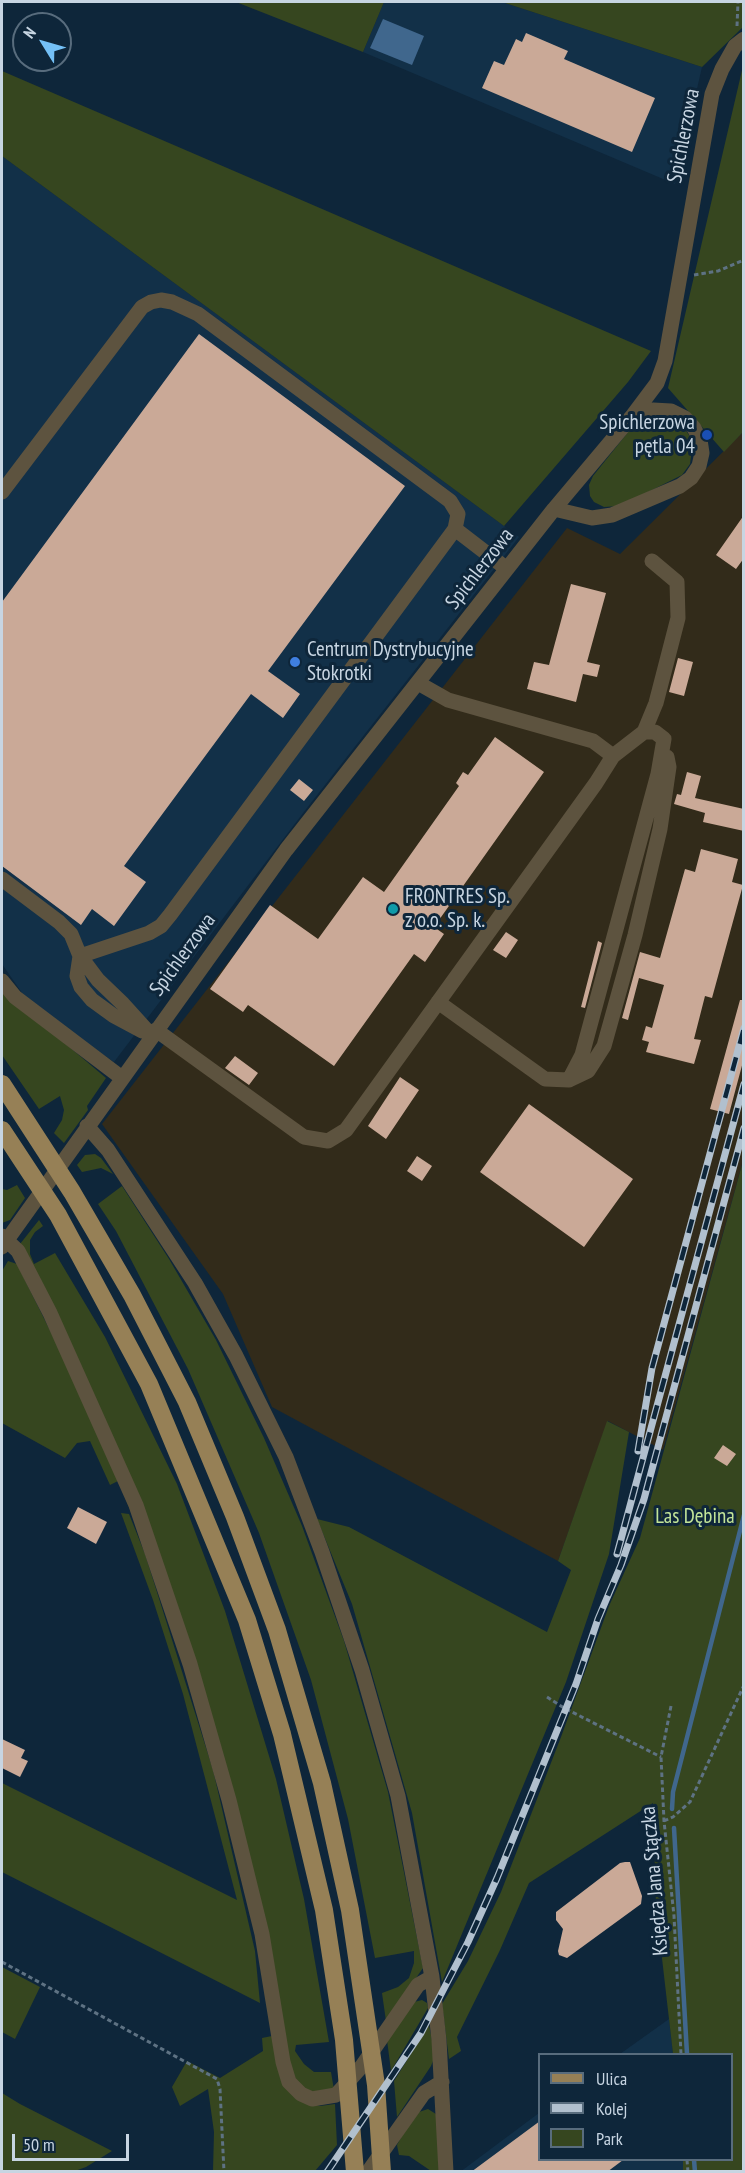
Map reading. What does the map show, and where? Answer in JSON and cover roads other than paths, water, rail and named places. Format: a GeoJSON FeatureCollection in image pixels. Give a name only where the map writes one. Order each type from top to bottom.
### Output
{"type":"FeatureCollection","features":[{"type":"Feature","properties":{"kind":"main road"},"geometry":{"type":"LineString","coordinates":[[2,1084],[72,1192],[132,1295],[187,1402],[235,1517],[274,1620],[322,1783],[350,1910],[376,2085],[382,2172]]}},
{"type":"Feature","properties":{"kind":"main road"},"geometry":{"type":"LineString","coordinates":[[2,1130],[58,1215],[149,1384],[247,1620],[282,1734],[324,1910],[344,2040],[355,2172]]}},
{"type":"Feature","properties":{"kind":"street","name":"Spichlerzowa"},"geometry":{"type":"LineString","coordinates":[[3,1241],[286,850],[554,509],[657,383],[665,361],[712,94],[722,69],[740,43]]}},
{"type":"Feature","properties":{"kind":"street"},"geometry":{"type":"LineString","coordinates":[[2,492],[142,308],[151,302],[161,300],[172,302],[198,314],[450,501],[458,514],[455,529],[170,915],[150,933],[80,956]]}},
{"type":"Feature","properties":{"kind":"street"},"geometry":{"type":"LineString","coordinates":[[554,509],[592,518],[612,515],[680,486],[691,478],[699,466],[702,453],[700,440],[694,428],[685,418],[671,411],[653,410],[633,415]]}},
{"type":"Feature","properties":{"kind":"street"},"geometry":{"type":"LineString","coordinates":[[455,529],[507,569]]}},
{"type":"Feature","properties":{"kind":"street"},"geometry":{"type":"LineString","coordinates":[[2,879],[59,922],[71,934],[80,956],[98,980],[154,1033],[304,1137],[328,1141],[346,1130],[596,783],[613,756],[644,732],[656,703],[678,618],[677,582],[652,561]]}},
{"type":"Feature","properties":{"kind":"street"},"geometry":{"type":"LineString","coordinates":[[418,683],[448,700],[593,741],[613,756]]}},
{"type":"Feature","properties":{"kind":"street"},"geometry":{"type":"LineString","coordinates":[[438,1002],[545,1079],[569,1080],[588,1071],[604,1046],[635,935],[660,829],[669,767],[664,739],[655,732],[644,732]]}},
{"type":"Feature","properties":{"kind":"street"},"geometry":{"type":"LineString","coordinates":[[569,1080],[582,1055],[658,774],[664,739]]}},
{"type":"Feature","properties":{"kind":"street"},"geometry":{"type":"LineString","coordinates":[[2,981],[15,997],[122,1078]]}},
{"type":"Feature","properties":{"kind":"street"},"geometry":{"type":"LineString","coordinates":[[87,1126],[108,1150],[195,1283],[236,1356],[286,1457],[322,1552],[362,1670],[398,1796],[432,1977],[442,2082],[446,2172]]}},
{"type":"Feature","properties":{"kind":"street"},"geometry":{"type":"LineString","coordinates":[[3,1241],[18,1251],[34,1282],[90,1400],[136,1505],[226,1789],[262,1934],[283,2062],[289,2082],[301,2094],[312,2099],[336,2095],[362,2066],[418,1985],[432,1977]]}},
{"type":"Feature","properties":{"kind":"street"},"geometry":{"type":"LineString","coordinates":[[368,2172],[424,2093],[442,2082]]}},
{"type":"Feature","properties":{"kind":"waterway"},"geometry":{"type":"LineString","coordinates":[[672,1809],[673,1792],[744,1515]]}},
{"type":"Feature","properties":{"kind":"waterway"},"geometry":{"type":"LineString","coordinates":[[674,1828],[687,2053]]}},
{"type":"Feature","properties":{"kind":"waterway"},"geometry":{"type":"LineString","coordinates":[[694,2161],[695,2172]]}},
{"type":"Feature","properties":{"kind":"railway"},"geometry":{"type":"LineString","coordinates":[[638,1451],[652,1368],[744,1028]]}},
{"type":"Feature","properties":{"kind":"railway"},"geometry":{"type":"LineString","coordinates":[[617,1554],[744,1084]]}},
{"type":"Feature","properties":{"kind":"railway"},"geometry":{"type":"LineString","coordinates":[[327,2172],[421,2033],[468,1942],[497,1878],[576,1684],[644,1499],[744,1128]]}},
{"type":"Feature","properties":{"kind":"place","name":"Spichlerzowa pętla 04"},"geometry":{"type":"Point","coordinates":[707,435]}},
{"type":"Feature","properties":{"kind":"place","name":"Centrum Dystrybucyjne Stokrotki"},"geometry":{"type":"Point","coordinates":[295,662]}},
{"type":"Feature","properties":{"kind":"place","name":"FRONTRES Sp. z o.o. Sp. k."},"geometry":{"type":"Point","coordinates":[393,909]}},
{"type":"Feature","properties":{"kind":"park label","name":"Las Dębina"},"geometry":{"type":"Point","coordinates":[695,1517]}}]}
